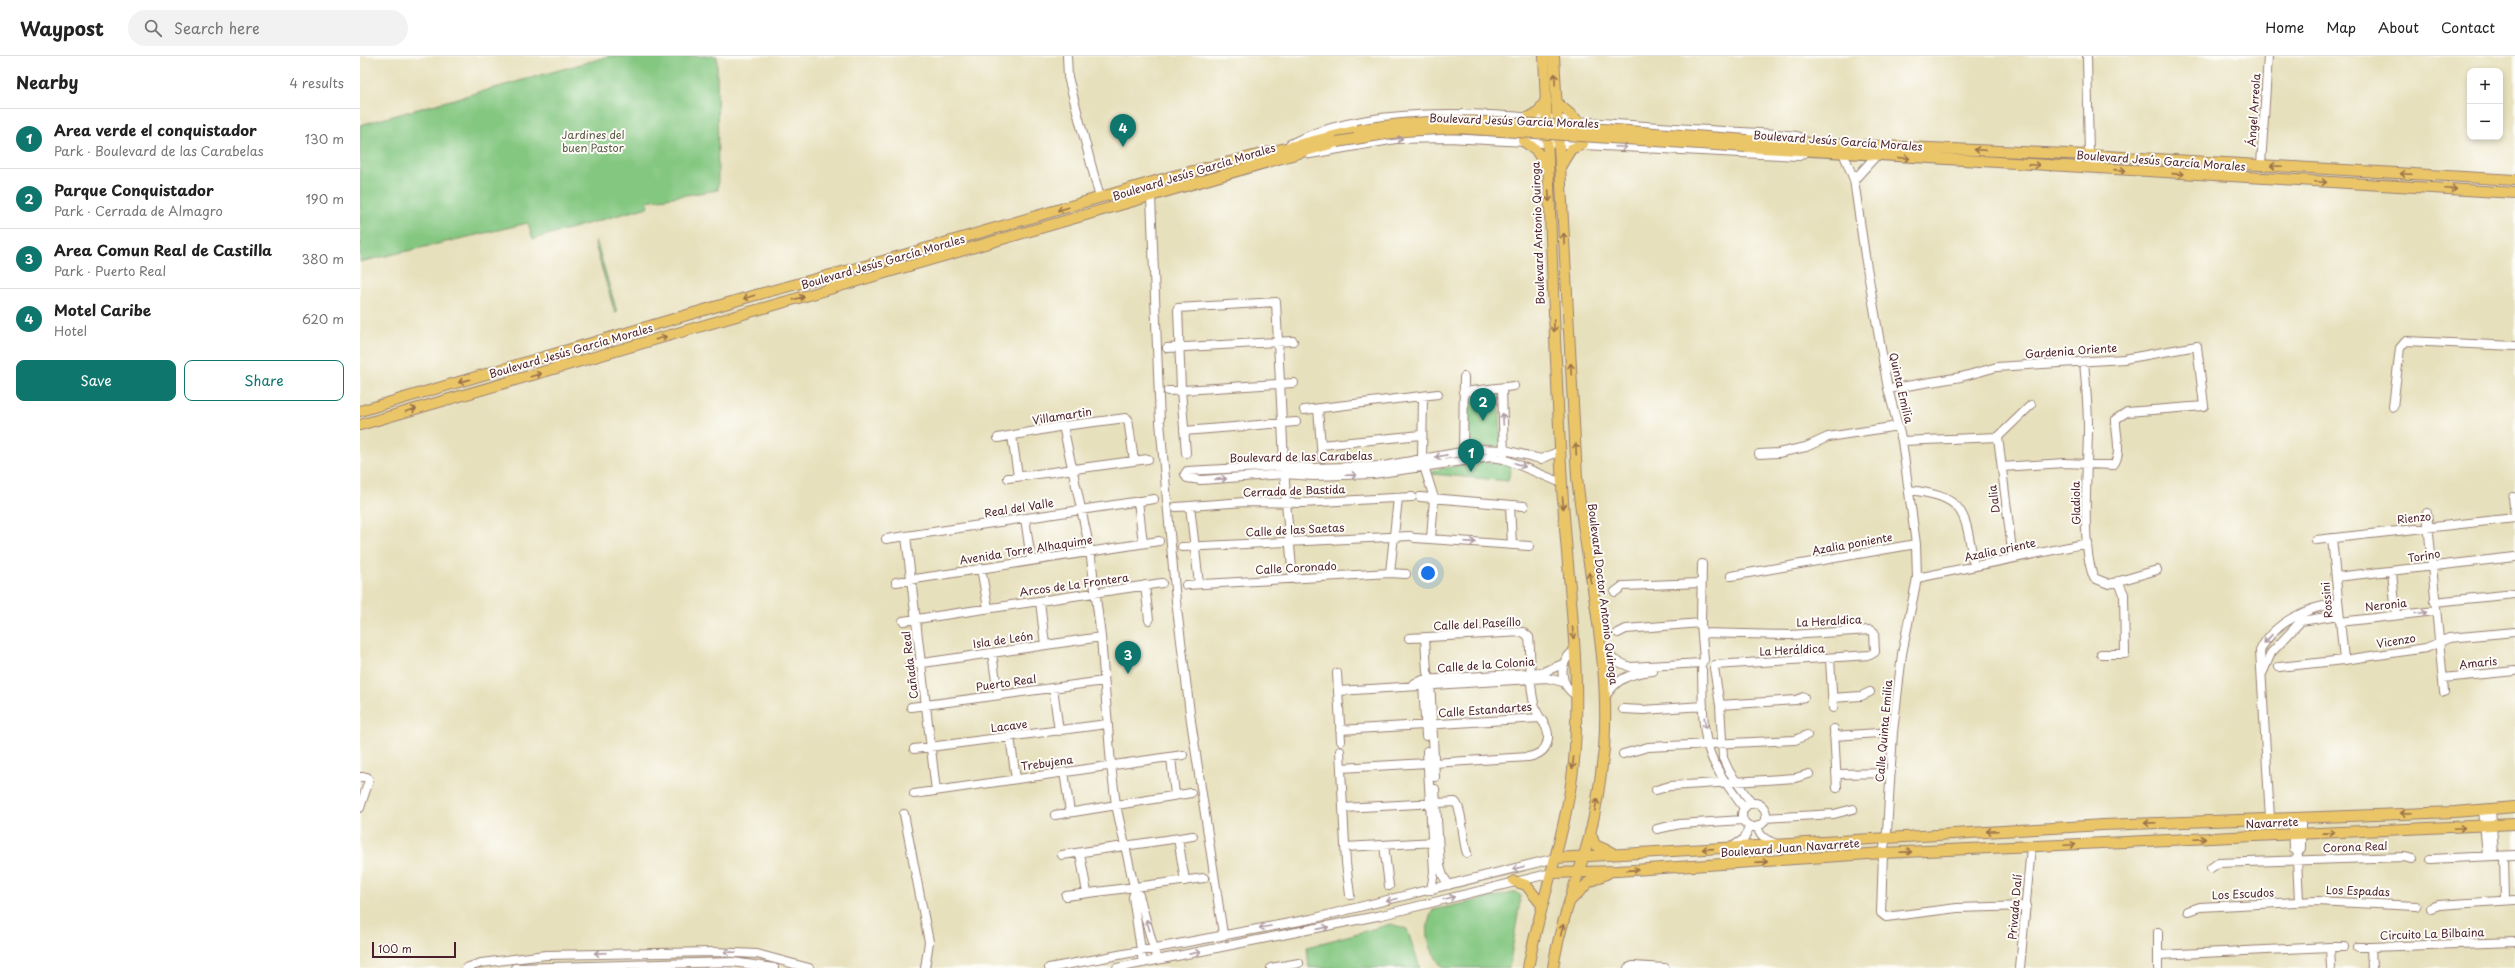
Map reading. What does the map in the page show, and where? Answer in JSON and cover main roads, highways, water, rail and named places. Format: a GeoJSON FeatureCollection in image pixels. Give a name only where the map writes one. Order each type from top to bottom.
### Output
{"type":"FeatureCollection","features":[{"type":"Feature","properties":{"kind":"main road","name":"Boulevard Antonio Quiroga"},"geometry":{"type":"LineString","coordinates":[[1544,56],[1560,451],[1575,650],[1576,696],[1574,763],[1566,816],[1556,858]]}},
{"type":"Feature","properties":{"kind":"main road"},"geometry":{"type":"LineString","coordinates":[[1554,56],[1560,167]]}},
{"type":"Feature","properties":{"kind":"main road"},"geometry":{"type":"LineString","coordinates":[[1529,118],[1539,111],[1546,100]]}},
{"type":"Feature","properties":{"kind":"main road"},"geometry":{"type":"LineString","coordinates":[[1556,102],[1578,121]]}},
{"type":"Feature","properties":{"kind":"main road","name":"Boulevard Jesús García Morales"},"geometry":{"type":"LineString","coordinates":[[360,411],[1100,198],[1284,147],[1358,130],[1418,122],[1460,121],[1530,123],[1747,143]]}},
{"type":"Feature","properties":{"kind":"main road","name":"Boulevard Jesús García Morales"},"geometry":{"type":"LineString","coordinates":[[360,425],[701,326],[831,290],[1337,142],[1404,131],[1457,128],[1807,146],[2088,155],[2515,180]]}},
{"type":"Feature","properties":{"kind":"main road"},"geometry":{"type":"LineString","coordinates":[[1523,141],[1535,149],[1548,167]]}},
{"type":"Feature","properties":{"kind":"main road"},"geometry":{"type":"LineString","coordinates":[[1560,167],[1571,149],[1583,144]]}},
{"type":"Feature","properties":{"kind":"main road","name":"Boulevard Jesús García Morales"},"geometry":{"type":"LineString","coordinates":[[1807,146],[1844,154],[2515,193]]}},
{"type":"Feature","properties":{"kind":"main road","name":"Boulevard Doctor Antonio Quiroga"},"geometry":{"type":"LineString","coordinates":[[1553,968],[1569,903],[1584,857],[1590,832],[1597,801],[1604,747],[1604,699],[1600,645],[1581,521],[1574,428],[1560,167]]}},
{"type":"Feature","properties":{"kind":"main road"},"geometry":{"type":"LineString","coordinates":[[2305,181],[2307,168]]}},
{"type":"Feature","properties":{"kind":"main road"},"geometry":{"type":"LineString","coordinates":[[831,290],[831,284],[838,279],[909,258],[913,252]]}},
{"type":"Feature","properties":{"kind":"main road"},"geometry":{"type":"LineString","coordinates":[[701,326],[710,318],[780,298],[784,295],[784,289]]}},
{"type":"Feature","properties":{"kind":"main road"},"geometry":{"type":"LineString","coordinates":[[1558,392],[1568,394],[1574,428]]}},
{"type":"Feature","properties":{"kind":"main road"},"geometry":{"type":"LineString","coordinates":[[360,416],[390,408],[397,401]]}},
{"type":"Feature","properties":{"kind":"main road","name":"Navarrete"},"geometry":{"type":"LineString","coordinates":[[2031,829],[2487,810],[2515,806]]}},
{"type":"Feature","properties":{"kind":"main road","name":"Navarrete"},"geometry":{"type":"LineString","coordinates":[[2031,847],[2515,824]]}},
{"type":"Feature","properties":{"kind":"main road","name":"Boulevard Juan Navarrete"},"geometry":{"type":"LineString","coordinates":[[1556,858],[2031,829]]}},
{"type":"Feature","properties":{"kind":"main road"},"geometry":{"type":"LineString","coordinates":[[1590,832],[1595,845],[1599,849],[1619,854]]}},
{"type":"Feature","properties":{"kind":"main road","name":"Boulevard Juan Navarrete"},"geometry":{"type":"LineString","coordinates":[[1552,873],[1608,871],[1883,853],[2031,847]]}},
{"type":"Feature","properties":{"kind":"main road"},"geometry":{"type":"LineString","coordinates":[[1569,903],[1589,882],[1608,871],[1601,864],[1606,855]]}},
{"type":"Feature","properties":{"kind":"main road"},"geometry":{"type":"LineString","coordinates":[[1528,968],[1542,905],[1556,858]]}},
{"type":"Feature","properties":{"kind":"main road"},"geometry":{"type":"LineString","coordinates":[[1514,881],[1529,887],[1542,905]]}},
{"type":"Feature","properties":{"kind":"place","name":"Motel Caribe"},"geometry":{"type":"Point","coordinates":[1123,147]}},
{"type":"Feature","properties":{"kind":"place","name":"Parque Conquistador"},"geometry":{"type":"Point","coordinates":[1483,421]}},
{"type":"Feature","properties":{"kind":"place","name":"Area verde el conquistador"},"geometry":{"type":"Point","coordinates":[1471,472]}},
{"type":"Feature","properties":{"kind":"place","name":"Area Comun Real de Castilla"},"geometry":{"type":"Point","coordinates":[1128,674]}},
{"type":"Feature","properties":{"kind":"park label","name":"Jardines del buen Pastor"},"geometry":{"type":"Point","coordinates":[593,141]}}]}
